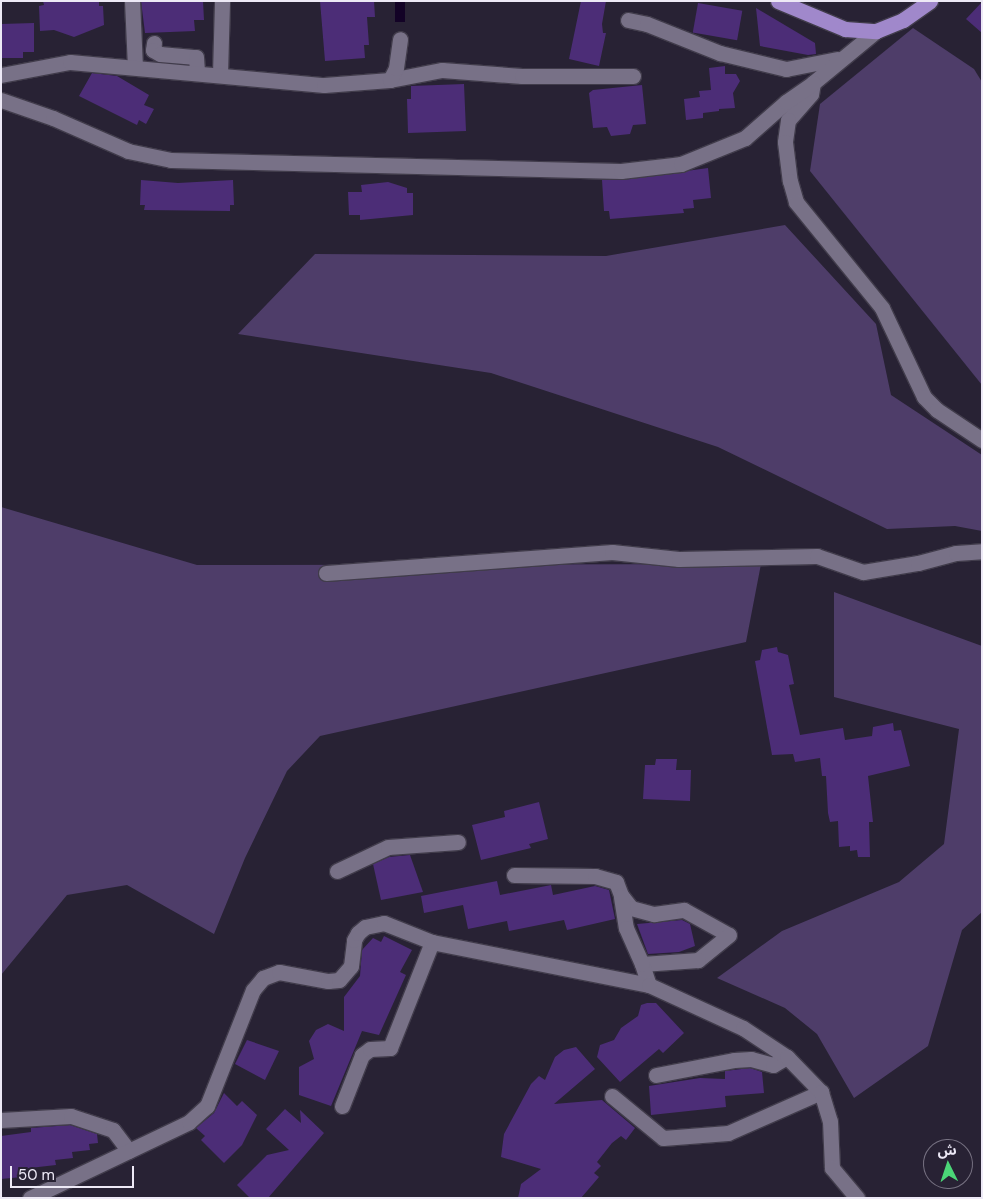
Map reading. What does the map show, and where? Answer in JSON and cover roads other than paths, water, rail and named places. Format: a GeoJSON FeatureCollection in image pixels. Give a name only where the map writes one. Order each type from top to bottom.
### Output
{"type":"FeatureCollection","features":[{"type":"Feature","properties":{"kind":"main road"},"geometry":{"type":"LineString","coordinates":[[778,1],[845,29],[876,31],[903,20],[926,3]]}},
{"type":"Feature","properties":{"kind":"street"},"geometry":{"type":"LineString","coordinates":[[132,1],[135,68]]}},
{"type":"Feature","properties":{"kind":"street"},"geometry":{"type":"LineString","coordinates":[[220,74],[222,1]]}},
{"type":"Feature","properties":{"kind":"street"},"geometry":{"type":"LineString","coordinates":[[628,20],[647,24],[720,53],[786,69],[839,59]]}},
{"type":"Feature","properties":{"kind":"street"},"geometry":{"type":"LineString","coordinates":[[1,100],[53,118],[128,152],[171,160],[621,171],[681,164],[744,138],[786,102],[813,83],[839,59],[876,31]]}},
{"type":"Feature","properties":{"kind":"street"},"geometry":{"type":"LineString","coordinates":[[390,80],[396,68],[400,39]]}},
{"type":"Feature","properties":{"kind":"street"},"geometry":{"type":"LineString","coordinates":[[154,43],[153,50],[160,54],[196,57],[197,73]]}},
{"type":"Feature","properties":{"kind":"street"},"geometry":{"type":"LineString","coordinates":[[1,74],[70,62],[324,84],[390,80],[442,70],[522,76],[633,76]]}},
{"type":"Feature","properties":{"kind":"street"},"geometry":{"type":"LineString","coordinates":[[813,83],[811,94],[788,120],[786,132],[790,181],[796,202],[882,308],[924,397],[936,410],[982,440]]}},
{"type":"Feature","properties":{"kind":"street"},"geometry":{"type":"LineString","coordinates":[[326,573],[612,552],[679,559],[816,556],[863,572],[918,564],[956,553],[982,552]]}},
{"type":"Feature","properties":{"kind":"street"},"geometry":{"type":"LineString","coordinates":[[336,870],[388,847],[458,842]]}},
{"type":"Feature","properties":{"kind":"street"},"geometry":{"type":"LineString","coordinates":[[514,876],[595,876],[616,882],[626,928],[649,985]]}},
{"type":"Feature","properties":{"kind":"street"},"geometry":{"type":"LineString","coordinates":[[620,895],[631,908],[654,914],[684,910],[729,935],[698,960],[642,964]]}},
{"type":"Feature","properties":{"kind":"street"},"geometry":{"type":"LineString","coordinates":[[30,1198],[189,1122],[207,1106],[253,990],[270,973],[291,972],[328,981],[339,980],[351,966],[354,940],[365,927],[384,923],[432,942],[649,985],[721,1016],[787,1057],[821,1092],[830,1121],[832,1168],[857,1198]]}},
{"type":"Feature","properties":{"kind":"street"},"geometry":{"type":"LineString","coordinates":[[342,1106],[362,1055],[370,1049],[390,1048],[432,942]]}},
{"type":"Feature","properties":{"kind":"street"},"geometry":{"type":"LineString","coordinates":[[656,1075],[734,1060],[751,1059],[773,1065],[787,1057]]}},
{"type":"Feature","properties":{"kind":"street"},"geometry":{"type":"LineString","coordinates":[[612,1096],[663,1138],[728,1133],[821,1092]]}},
{"type":"Feature","properties":{"kind":"street"},"geometry":{"type":"LineString","coordinates":[[1,1120],[71,1116],[113,1130],[129,1151]]}}]}
